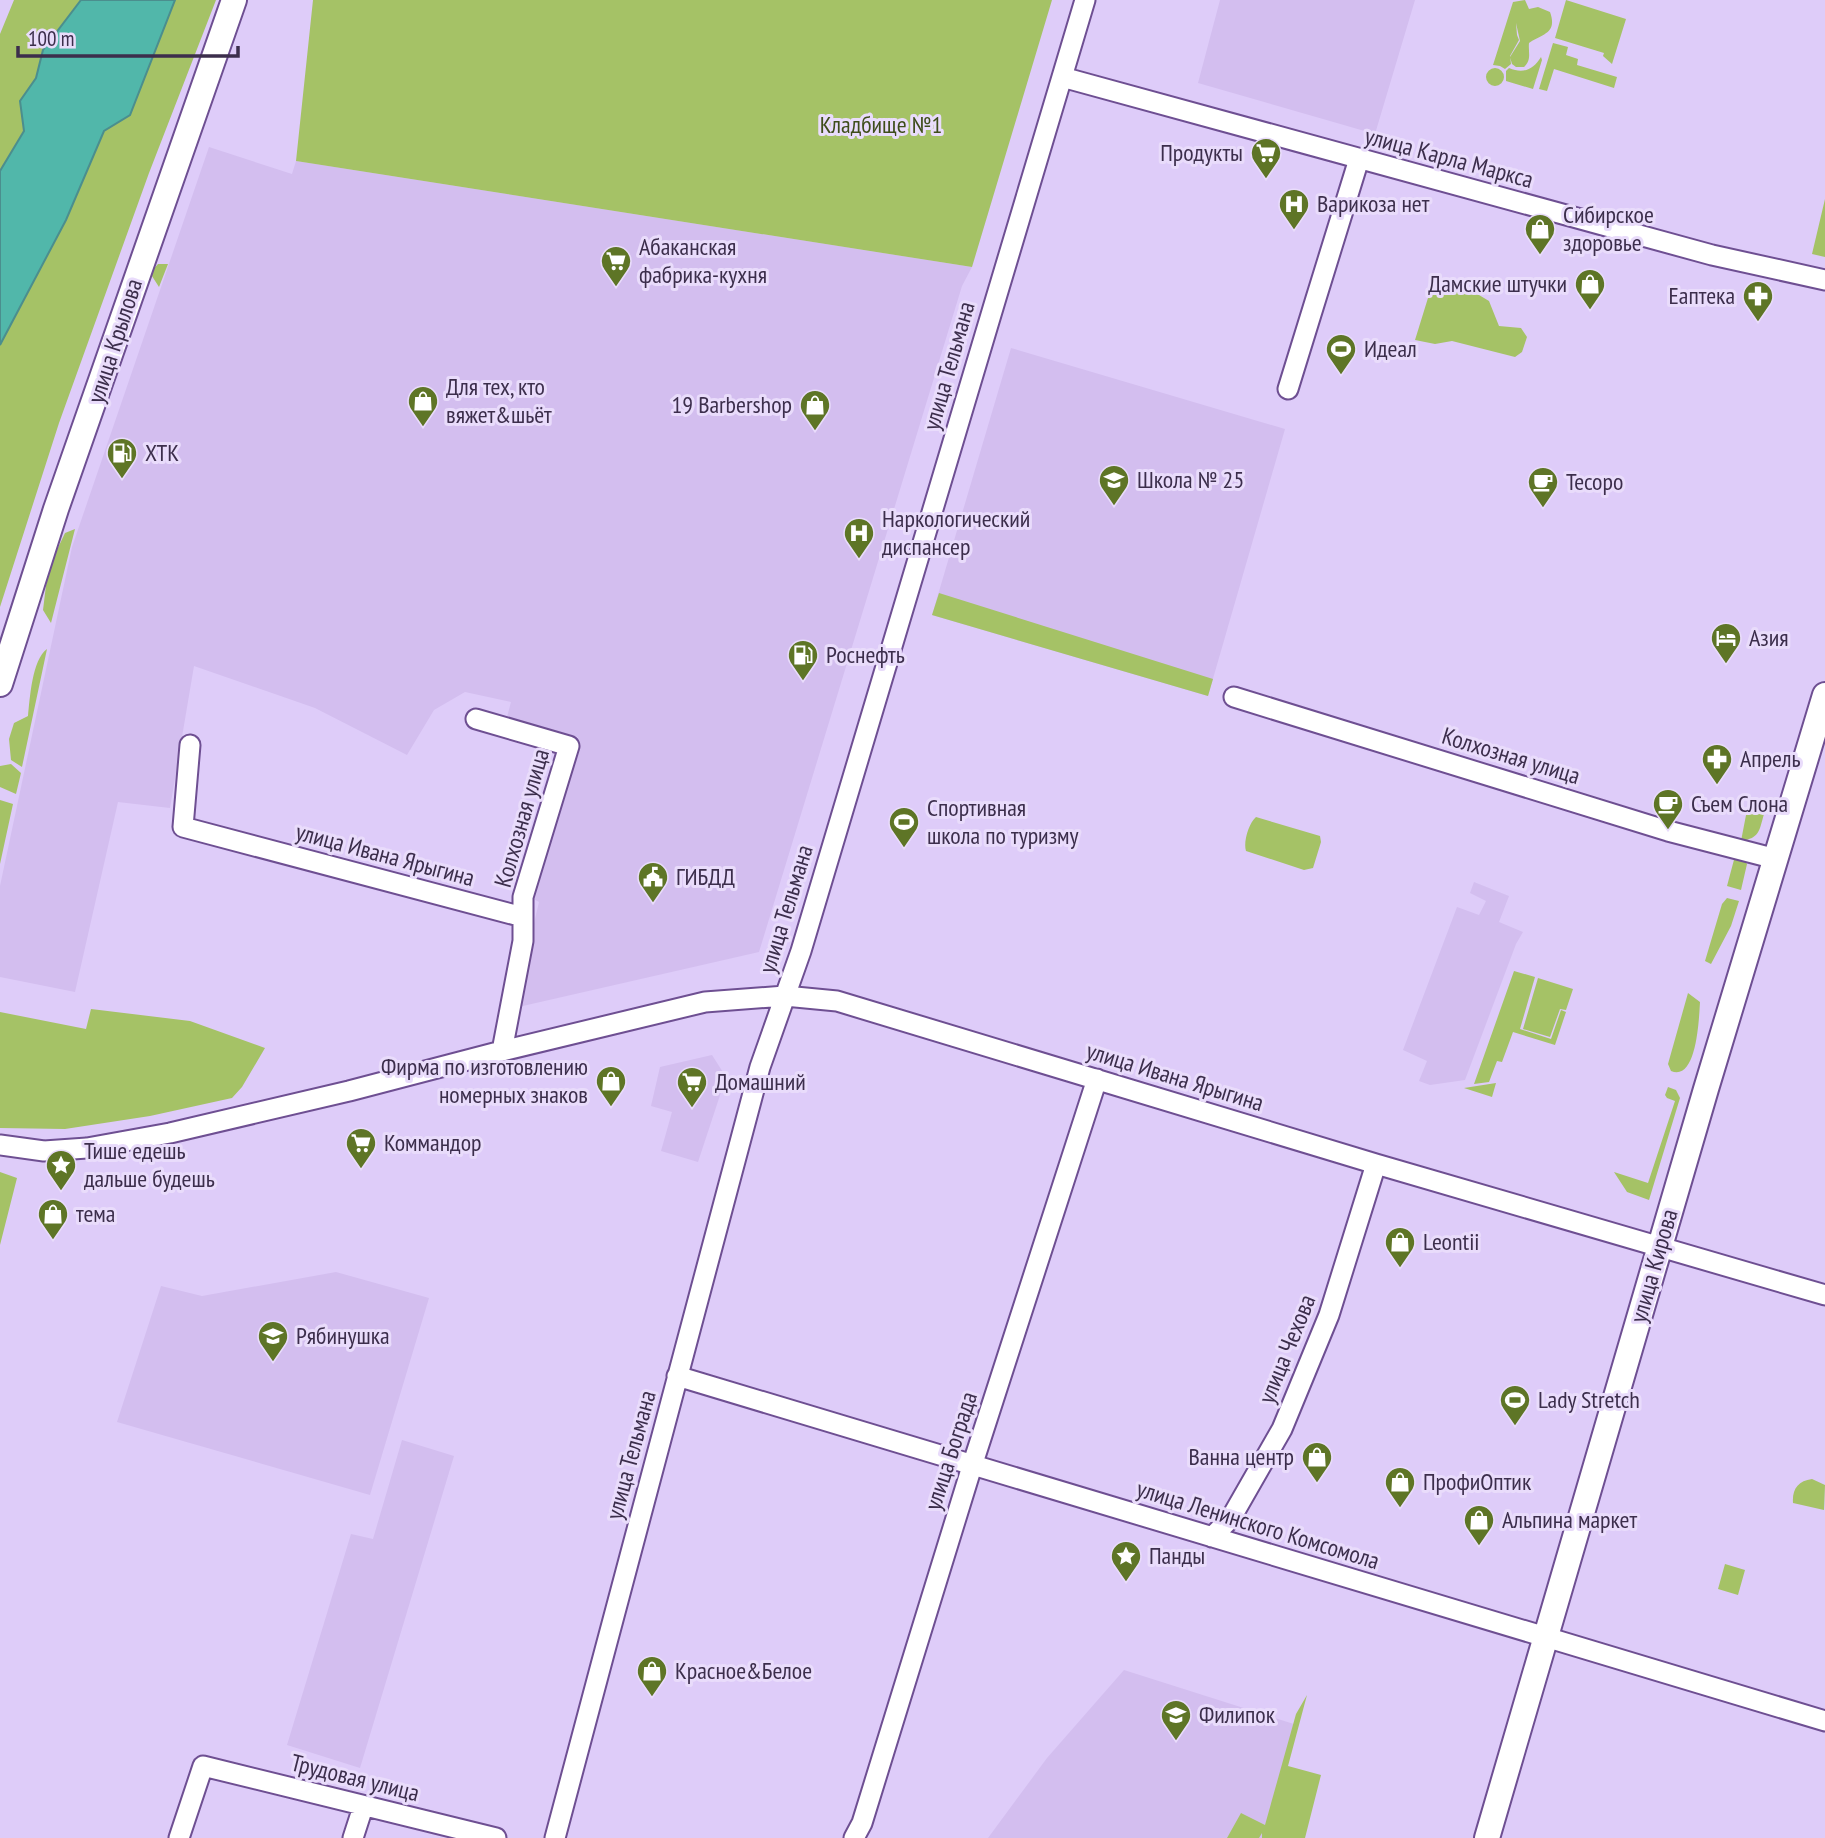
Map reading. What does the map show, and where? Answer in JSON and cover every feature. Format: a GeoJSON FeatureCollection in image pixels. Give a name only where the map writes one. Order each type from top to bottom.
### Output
{"type":"FeatureCollection","features":[{"type":"Feature","properties":{"kind":"main road","name":"улица Крылова"},"geometry":{"type":"LineString","coordinates":[[0,684],[56,509],[234,0]]}},
{"type":"Feature","properties":{"kind":"main road","name":"улица Кирова"},"geometry":{"type":"LineString","coordinates":[[1487,1838],[1825,695]]}},
{"type":"Feature","properties":{"kind":"street","name":"улица Тельмана"},"geometry":{"type":"LineString","coordinates":[[555,1838],[760,1067],[801,951],[1085,0]]}},
{"type":"Feature","properties":{"kind":"street","name":"улица Карла Маркса"},"geometry":{"type":"LineString","coordinates":[[1062,76],[1712,255],[1825,280]]}},
{"type":"Feature","properties":{"kind":"street"},"geometry":{"type":"LineString","coordinates":[[1288,389],[1359,159]]}},
{"type":"Feature","properties":{"kind":"street","name":"Колхозная улица"},"geometry":{"type":"LineString","coordinates":[[1234,697],[1668,831],[1776,859]]}},
{"type":"Feature","properties":{"kind":"street","name":"Колхозная улица"},"geometry":{"type":"LineString","coordinates":[[476,719],[569,746],[523,897],[523,917]]}},
{"type":"Feature","properties":{"kind":"street","name":"улица Ивана Ярыгина"},"geometry":{"type":"LineString","coordinates":[[190,745],[183,827],[523,917]]}},
{"type":"Feature","properties":{"kind":"street"},"geometry":{"type":"LineString","coordinates":[[502,1051],[523,941],[523,917]]}},
{"type":"Feature","properties":{"kind":"street","name":"улица Ивана Ярыгина"},"geometry":{"type":"LineString","coordinates":[[0,1145],[44,1151],[87,1148],[170,1133],[705,1002],[785,996],[837,1001],[1825,1296]]}},
{"type":"Feature","properties":{"kind":"street","name":"улица Бограда"},"geometry":{"type":"LineString","coordinates":[[854,1838],[862,1823],[973,1464],[1097,1079]]}},
{"type":"Feature","properties":{"kind":"street","name":"улица Чехова"},"geometry":{"type":"LineString","coordinates":[[1212,1537],[1231,1518],[1282,1429],[1329,1315],[1376,1164]]}},
{"type":"Feature","properties":{"kind":"street","name":"улица Ленинского Комсомола"},"geometry":{"type":"LineString","coordinates":[[677,1376],[1825,1721]]}},
{"type":"Feature","properties":{"kind":"street","name":"Трудовая улица"},"geometry":{"type":"LineString","coordinates":[[178,1838],[203,1766],[496,1838]]}},
{"type":"Feature","properties":{"kind":"street"},"geometry":{"type":"LineString","coordinates":[[353,1838],[363,1807]]}},
{"type":"Feature","properties":{"kind":"shaded area"},"geometry":{"type":"Polygon","coordinates":[[[81,0],[175,0],[130,115],[104,131],[66,220],[0,345],[0,171],[24,131],[20,101],[36,78],[43,50],[81,0]]]}},
{"type":"Feature","properties":{"kind":"shaded area"},"geometry":{"type":"Polygon","coordinates":[[[1220,0],[1415,0],[1375,134],[1198,83],[1220,0]]]}},
{"type":"Feature","properties":{"kind":"shaded area"},"geometry":{"type":"Polygon","coordinates":[[[209,147],[292,174],[296,161],[972,267],[962,286],[759,952],[514,1008],[539,902],[530,897],[578,737],[507,717],[511,702],[465,692],[434,710],[407,755],[315,708],[194,666],[170,808],[118,802],[75,992],[0,977],[0,886],[72,547],[209,147]]]}},
{"type":"Feature","properties":{"kind":"shaded area","name":"Школа № 25"},"geometry":{"type":"Polygon","coordinates":[[[1011,348],[1285,429],[1208,696],[932,615],[1011,348]]]}},
{"type":"Feature","properties":{"kind":"shaded area"},"geometry":{"type":"Polygon","coordinates":[[[1474,882],[1509,896],[1499,922],[1523,932],[1516,944],[1465,1080],[1430,1085],[1419,1081],[1427,1061],[1403,1050],[1457,907],[1479,915],[1486,901],[1470,893],[1474,882]]]}},
{"type":"Feature","properties":{"kind":"shaded area"},"geometry":{"type":"Polygon","coordinates":[[[712,1055],[726,1077],[698,1162],[661,1151],[672,1112],[651,1106],[660,1067],[712,1055]]]}},
{"type":"Feature","properties":{"kind":"shaded area","name":"Рябинушка"},"geometry":{"type":"Polygon","coordinates":[[[336,1272],[429,1298],[370,1495],[117,1422],[161,1286],[202,1296],[336,1272]]]}},
{"type":"Feature","properties":{"kind":"shaded area"},"geometry":{"type":"Polygon","coordinates":[[[402,1440],[454,1456],[360,1768],[287,1745],[351,1534],[373,1539],[402,1440]]]}},
{"type":"Feature","properties":{"kind":"shaded area","name":"Филипок"},"geometry":{"type":"Polygon","coordinates":[[[1124,1670],[1297,1725],[1262,1838],[988,1838],[1047,1758],[1124,1670]]]}},
{"type":"Feature","properties":{"kind":"green space"},"geometry":{"type":"Polygon","coordinates":[[[14,0],[81,0],[43,50],[36,78],[20,101],[24,131],[0,171],[0,34],[14,0]]]}},
{"type":"Feature","properties":{"kind":"green space"},"geometry":{"type":"Polygon","coordinates":[[[175,0],[216,0],[149,173],[59,423],[0,607],[0,345],[66,220],[104,131],[130,115],[175,0]]]}},
{"type":"Feature","properties":{"kind":"green space","name":"Кладбище №1"},"geometry":{"type":"Polygon","coordinates":[[[313,0],[1052,0],[972,267],[296,161],[313,0]]]}},
{"type":"Feature","properties":{"kind":"green space"},"geometry":{"type":"Polygon","coordinates":[[[1525,0],[1529,9],[1538,7],[1550,12],[1552,25],[1547,32],[1529,43],[1529,59],[1524,67],[1516,67],[1510,58],[1511,64],[1505,69],[1493,65],[1513,2],[1525,0]]]}},
{"type":"Feature","properties":{"kind":"green space"},"geometry":{"type":"Polygon","coordinates":[[[1566,0],[1626,19],[1612,64],[1603,56],[1604,53],[1555,38],[1566,0]]]}},
{"type":"Feature","properties":{"kind":"green space"},"geometry":{"type":"Polygon","coordinates":[[[1553,43],[1568,47],[1566,55],[1578,59],[1577,65],[1617,77],[1614,88],[1554,69],[1547,91],[1539,89],[1553,43]]]}},
{"type":"Feature","properties":{"kind":"green space"},"geometry":{"type":"Polygon","coordinates":[[[1541,57],[1533,89],[1506,81],[1506,71],[1509,68],[1527,70],[1541,57]]]}},
{"type":"Feature","properties":{"kind":"green space"},"geometry":{"type":"Polygon","coordinates":[[[1491,68],[1499,68],[1504,77],[1502,84],[1491,86],[1486,81],[1486,73],[1491,68]]]}},
{"type":"Feature","properties":{"kind":"green space"},"geometry":{"type":"Polygon","coordinates":[[[1825,199],[1825,257],[1812,254],[1825,199]]]}},
{"type":"Feature","properties":{"kind":"green space"},"geometry":{"type":"Polygon","coordinates":[[[158,264],[168,264],[159,287],[150,273],[158,264]]]}},
{"type":"Feature","properties":{"kind":"green space"},"geometry":{"type":"Polygon","coordinates":[[[1432,285],[1479,295],[1489,301],[1499,326],[1521,328],[1527,337],[1522,352],[1515,357],[1452,341],[1435,344],[1415,340],[1432,285]]]}},
{"type":"Feature","properties":{"kind":"green space"},"geometry":{"type":"Polygon","coordinates":[[[75,529],[51,623],[43,610],[48,569],[65,533],[75,529]]]}},
{"type":"Feature","properties":{"kind":"green space"},"geometry":{"type":"Polygon","coordinates":[[[939,593],[1213,679],[1208,696],[932,615],[939,593]]]}},
{"type":"Feature","properties":{"kind":"green space"},"geometry":{"type":"Polygon","coordinates":[[[47,649],[22,767],[11,760],[9,739],[14,723],[28,716],[35,670],[47,649]]]}},
{"type":"Feature","properties":{"kind":"green space"},"geometry":{"type":"Polygon","coordinates":[[[11,764],[21,773],[16,794],[0,787],[0,766],[11,764]]]}},
{"type":"Feature","properties":{"kind":"green space"},"geometry":{"type":"Polygon","coordinates":[[[0,800],[13,804],[0,864],[0,800]]]}},
{"type":"Feature","properties":{"kind":"green space"},"geometry":{"type":"Polygon","coordinates":[[[1747,810],[1764,814],[1755,836],[1741,841],[1747,810]]]}},
{"type":"Feature","properties":{"kind":"green space"},"geometry":{"type":"Polygon","coordinates":[[[1256,817],[1320,836],[1321,842],[1313,868],[1304,870],[1246,851],[1247,833],[1256,817]]]}},
{"type":"Feature","properties":{"kind":"green space"},"geometry":{"type":"Polygon","coordinates":[[[1735,856],[1747,864],[1741,890],[1727,886],[1735,856]]]}},
{"type":"Feature","properties":{"kind":"green space"},"geometry":{"type":"Polygon","coordinates":[[[1727,898],[1739,901],[1731,926],[1711,964],[1705,961],[1722,904],[1727,898]]]}},
{"type":"Feature","properties":{"kind":"green space"},"geometry":{"type":"Polygon","coordinates":[[[1514,971],[1535,977],[1520,1029],[1551,1039],[1561,1010],[1566,1012],[1555,1045],[1513,1032],[1502,1062],[1497,1061],[1489,1082],[1474,1084],[1514,971]]]}},
{"type":"Feature","properties":{"kind":"green space"},"geometry":{"type":"Polygon","coordinates":[[[1538,978],[1573,989],[1566,1010],[1560,1009],[1550,1037],[1523,1029],[1538,978]]]}},
{"type":"Feature","properties":{"kind":"green space"},"geometry":{"type":"Polygon","coordinates":[[[1688,993],[1700,1002],[1695,1047],[1686,1067],[1680,1072],[1671,1071],[1668,1064],[1688,993]]]}},
{"type":"Feature","properties":{"kind":"green space"},"geometry":{"type":"Polygon","coordinates":[[[91,1009],[190,1021],[265,1048],[242,1087],[232,1098],[150,1116],[65,1129],[0,1128],[0,1012],[86,1029],[91,1009]]]}},
{"type":"Feature","properties":{"kind":"green space"},"geometry":{"type":"Polygon","coordinates":[[[1496,1083],[1492,1097],[1464,1088],[1496,1083]]]}},
{"type":"Feature","properties":{"kind":"green space"},"geometry":{"type":"Polygon","coordinates":[[[1668,1087],[1676,1090],[1680,1098],[1649,1200],[1627,1192],[1614,1172],[1648,1183],[1675,1101],[1665,1095],[1668,1087]]]}},
{"type":"Feature","properties":{"kind":"green space"},"geometry":{"type":"Polygon","coordinates":[[[0,1172],[17,1178],[0,1245],[0,1172]]]}},
{"type":"Feature","properties":{"kind":"green space"},"geometry":{"type":"Polygon","coordinates":[[[1812,1479],[1825,1485],[1824,1510],[1793,1503],[1797,1486],[1812,1479]]]}},
{"type":"Feature","properties":{"kind":"green space"},"geometry":{"type":"Polygon","coordinates":[[[1725,1564],[1745,1570],[1738,1595],[1718,1589],[1725,1564]]]}},
{"type":"Feature","properties":{"kind":"green space"},"geometry":{"type":"Polygon","coordinates":[[[1307,1695],[1288,1766],[1321,1775],[1305,1838],[1262,1838],[1262,1833],[1259,1838],[1227,1838],[1241,1813],[1265,1825],[1296,1714],[1307,1695]]]}},
{"type":"Feature","properties":{"kind":"place","name":"Продукты"},"geometry":{"type":"Point","coordinates":[1266,180]}},
{"type":"Feature","properties":{"kind":"place","name":"Варикоза нет"},"geometry":{"type":"Point","coordinates":[1294,231]}},
{"type":"Feature","properties":{"kind":"place","name":"Сибирское здоровье"},"geometry":{"type":"Point","coordinates":[1540,256]}},
{"type":"Feature","properties":{"kind":"place","name":"Абаканская фабрика-кухня"},"geometry":{"type":"Point","coordinates":[616,288]}},
{"type":"Feature","properties":{"kind":"place","name":"Дамские штучки"},"geometry":{"type":"Point","coordinates":[1590,311]}},
{"type":"Feature","properties":{"kind":"place","name":"Еаптека"},"geometry":{"type":"Point","coordinates":[1758,323]}},
{"type":"Feature","properties":{"kind":"place","name":"Идеал"},"geometry":{"type":"Point","coordinates":[1341,376]}},
{"type":"Feature","properties":{"kind":"place","name":"Для тех, кто вяжет&шьёт"},"geometry":{"type":"Point","coordinates":[423,428]}},
{"type":"Feature","properties":{"kind":"place","name":"19 Barbershop"},"geometry":{"type":"Point","coordinates":[815,432]}},
{"type":"Feature","properties":{"kind":"place","name":"ХТК"},"geometry":{"type":"Point","coordinates":[122,480]}},
{"type":"Feature","properties":{"kind":"place","name":"Школа № 25"},"geometry":{"type":"Point","coordinates":[1114,507]}},
{"type":"Feature","properties":{"kind":"place","name":"Тесоро"},"geometry":{"type":"Point","coordinates":[1543,509]}},
{"type":"Feature","properties":{"kind":"place","name":"Наркологический диспансер"},"geometry":{"type":"Point","coordinates":[859,560]}},
{"type":"Feature","properties":{"kind":"place","name":"Азия"},"geometry":{"type":"Point","coordinates":[1726,665]}},
{"type":"Feature","properties":{"kind":"place","name":"Роснефть"},"geometry":{"type":"Point","coordinates":[803,682]}},
{"type":"Feature","properties":{"kind":"place","name":"Апрель"},"geometry":{"type":"Point","coordinates":[1717,786]}},
{"type":"Feature","properties":{"kind":"place","name":"Съем Слона"},"geometry":{"type":"Point","coordinates":[1668,831]}},
{"type":"Feature","properties":{"kind":"place","name":"Спортивная школа по туризму"},"geometry":{"type":"Point","coordinates":[904,849]}},
{"type":"Feature","properties":{"kind":"place","name":"ГИБДД"},"geometry":{"type":"Point","coordinates":[653,904]}},
{"type":"Feature","properties":{"kind":"place","name":"Фирма по изготовлению номерных знаков"},"geometry":{"type":"Point","coordinates":[611,1108]}},
{"type":"Feature","properties":{"kind":"place","name":"Домашний"},"geometry":{"type":"Point","coordinates":[692,1109]}},
{"type":"Feature","properties":{"kind":"place","name":"Коммандор"},"geometry":{"type":"Point","coordinates":[361,1170]}},
{"type":"Feature","properties":{"kind":"place","name":"Тише едешь дальше будешь"},"geometry":{"type":"Point","coordinates":[61,1192]}},
{"type":"Feature","properties":{"kind":"place","name":"тема"},"geometry":{"type":"Point","coordinates":[53,1241]}},
{"type":"Feature","properties":{"kind":"place","name":"Leontii"},"geometry":{"type":"Point","coordinates":[1400,1269]}},
{"type":"Feature","properties":{"kind":"place","name":"Рябинушка"},"geometry":{"type":"Point","coordinates":[273,1363]}},
{"type":"Feature","properties":{"kind":"place","name":"Lady Stretch"},"geometry":{"type":"Point","coordinates":[1515,1427]}},
{"type":"Feature","properties":{"kind":"place","name":"Ванна центр"},"geometry":{"type":"Point","coordinates":[1317,1484]}},
{"type":"Feature","properties":{"kind":"place","name":"ПрофиОптик"},"geometry":{"type":"Point","coordinates":[1400,1509]}},
{"type":"Feature","properties":{"kind":"place","name":"Альпина маркет"},"geometry":{"type":"Point","coordinates":[1479,1547]}},
{"type":"Feature","properties":{"kind":"place","name":"Панды"},"geometry":{"type":"Point","coordinates":[1126,1583]}},
{"type":"Feature","properties":{"kind":"place","name":"Красное&Белое"},"geometry":{"type":"Point","coordinates":[652,1698]}},
{"type":"Feature","properties":{"kind":"place","name":"Филипок"},"geometry":{"type":"Point","coordinates":[1176,1742]}}]}
